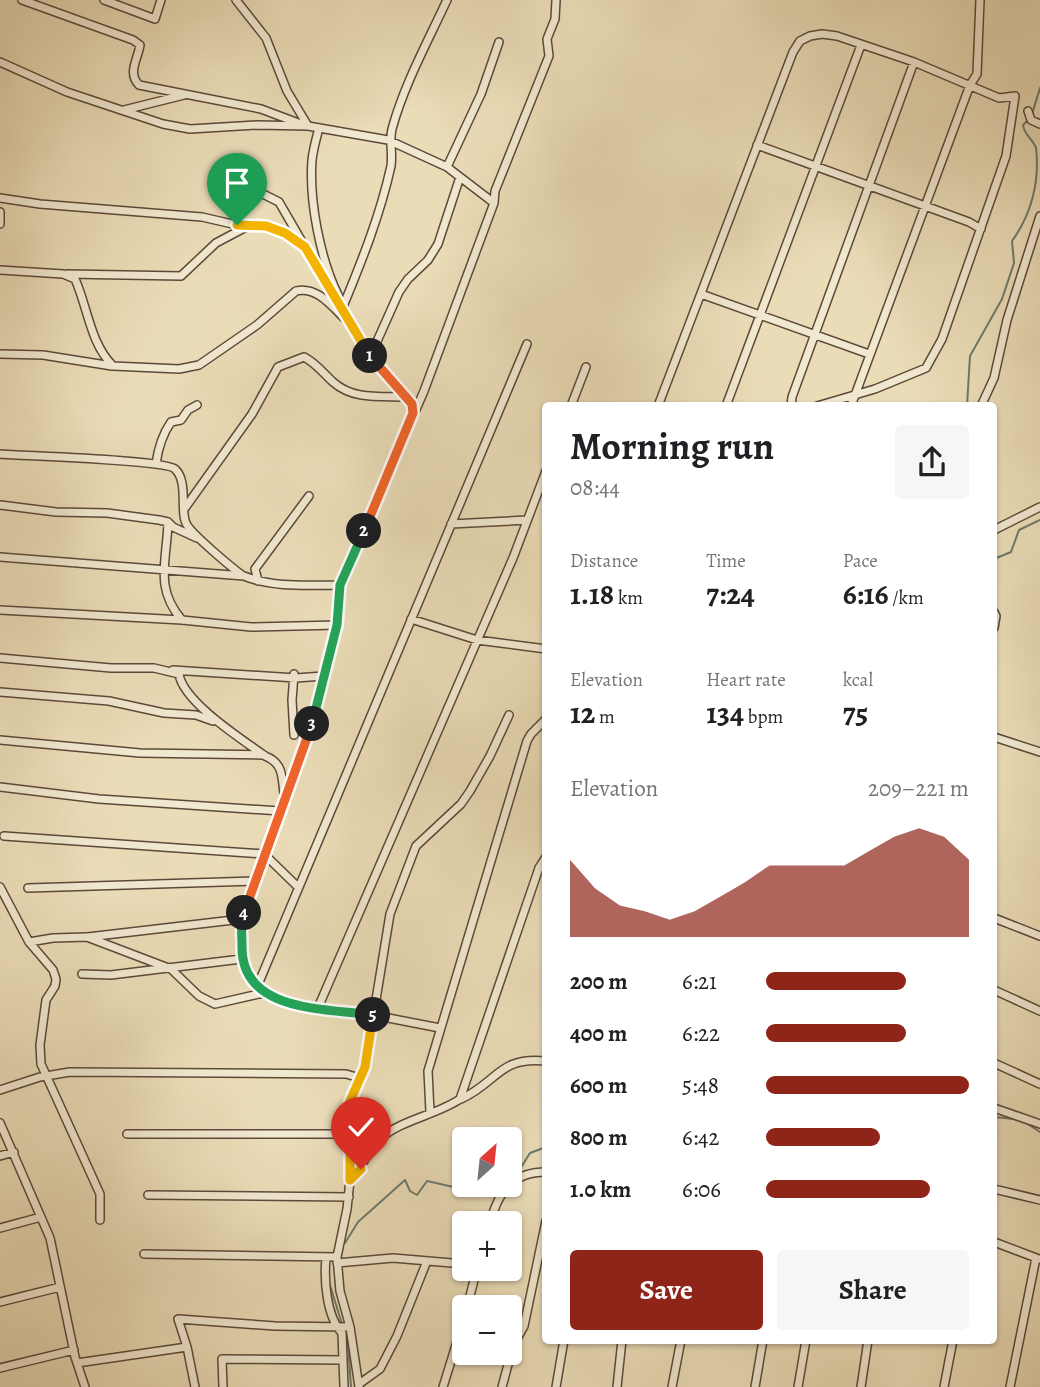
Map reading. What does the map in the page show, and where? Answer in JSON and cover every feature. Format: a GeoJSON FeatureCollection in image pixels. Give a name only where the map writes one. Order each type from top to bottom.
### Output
{"type":"FeatureCollection","features":[{"type":"Feature","properties":{"kind":"street"},"geometry":{"type":"LineString","coordinates":[[22,0],[133,40],[140,45],[132,73],[133,80],[138,85],[261,109],[308,126],[391,141],[447,167],[494,203]]}},
{"type":"Feature","properties":{"kind":"street"},"geometry":{"type":"LineString","coordinates":[[104,0],[155,19],[161,0]]}},
{"type":"Feature","properties":{"kind":"street"},"geometry":{"type":"LineString","coordinates":[[236,0],[266,38],[287,91],[308,126]]}},
{"type":"Feature","properties":{"kind":"street"},"geometry":{"type":"LineString","coordinates":[[343,308],[363,259],[384,193],[392,163],[391,132],[447,0]]}},
{"type":"Feature","properties":{"kind":"street"},"geometry":{"type":"LineString","coordinates":[[440,1028],[373,1015],[317,1010],[275,999],[260,990],[241,959],[242,919],[311,727],[337,625],[340,585],[424,391],[494,203],[495,191],[549,56],[547,39],[555,19],[556,0]]}},
{"type":"Feature","properties":{"kind":"street"},"geometry":{"type":"LineString","coordinates":[[852,402],[970,85],[977,74],[980,0]]}},
{"type":"Feature","properties":{"kind":"street"},"geometry":{"type":"LineString","coordinates":[[660,402],[793,52],[800,41],[822,34],[837,36],[914,62],[999,98],[1016,96],[1010,123],[1011,137],[981,229],[942,339],[926,368],[831,402]]}},
{"type":"Feature","properties":{"kind":"street"},"geometry":{"type":"LineString","coordinates":[[447,167],[481,94],[499,42]]}},
{"type":"Feature","properties":{"kind":"street"},"geometry":{"type":"LineString","coordinates":[[727,402],[861,45]]}},
{"type":"Feature","properties":{"kind":"street"},"geometry":{"type":"LineString","coordinates":[[0,62],[67,92],[163,124],[190,129],[257,125],[308,126]]}},
{"type":"Feature","properties":{"kind":"street"},"geometry":{"type":"LineString","coordinates":[[792,402],[914,62]]}},
{"type":"Feature","properties":{"kind":"street"},"geometry":{"type":"LineString","coordinates":[[124,110],[189,94]]}},
{"type":"Feature","properties":{"kind":"street"},"geometry":{"type":"LineString","coordinates":[[1028,111],[1031,120],[1040,124]]}},
{"type":"Feature","properties":{"kind":"street"},"geometry":{"type":"LineString","coordinates":[[318,128],[312,160],[313,190],[321,246],[350,323],[370,357],[412,404],[413,413]]}},
{"type":"Feature","properties":{"kind":"street"},"geometry":{"type":"LineString","coordinates":[[757,145],[969,222],[981,229]]}},
{"type":"Feature","properties":{"kind":"street"},"geometry":{"type":"LineString","coordinates":[[370,357],[399,292],[428,260],[438,244],[460,177]]}},
{"type":"Feature","properties":{"kind":"street"},"geometry":{"type":"LineString","coordinates":[[242,183],[279,202],[343,308]]}},
{"type":"Feature","properties":{"kind":"street"},"geometry":{"type":"LineString","coordinates":[[0,198],[52,205],[202,216],[248,226],[266,226],[285,233],[305,247]]}},
{"type":"Feature","properties":{"kind":"street"},"geometry":{"type":"LineString","coordinates":[[0,212],[0,224]]}},
{"type":"Feature","properties":{"kind":"street"},"geometry":{"type":"LineString","coordinates":[[983,402],[994,378],[1007,320],[1040,216]]}},
{"type":"Feature","properties":{"kind":"street"},"geometry":{"type":"LineString","coordinates":[[0,270],[177,277],[185,274],[216,243],[248,226]]}},
{"type":"Feature","properties":{"kind":"street"},"geometry":{"type":"LineString","coordinates":[[63,274],[75,279],[95,340],[101,353],[113,366]]}},
{"type":"Feature","properties":{"kind":"street"},"geometry":{"type":"LineString","coordinates":[[0,354],[43,355],[113,366],[179,369],[199,365],[257,325],[296,291],[304,289],[320,296],[350,323]]}},
{"type":"Feature","properties":{"kind":"street"},"geometry":{"type":"LineString","coordinates":[[701,294],[869,354]]}},
{"type":"Feature","properties":{"kind":"street"},"geometry":{"type":"LineString","coordinates":[[87,937],[171,969],[206,1001],[227,1002],[260,990],[298,887],[527,344]]}},
{"type":"Feature","properties":{"kind":"street"},"geometry":{"type":"LineString","coordinates":[[182,620],[171,608],[163,582],[171,525],[184,511],[251,414],[278,367],[304,356],[345,391],[354,395],[406,397]]}},
{"type":"Feature","properties":{"kind":"street"},"geometry":{"type":"LineString","coordinates":[[573,402],[586,367]]}},
{"type":"Feature","properties":{"kind":"street"},"geometry":{"type":"LineString","coordinates":[[156,464],[166,429],[171,422],[181,420],[188,410],[197,405]]}},
{"type":"Feature","properties":{"kind":"street"},"geometry":{"type":"LineString","coordinates":[[0,454],[168,465],[178,471],[186,524],[230,567],[258,581],[292,586],[340,585]]}},
{"type":"Feature","properties":{"kind":"street"},"geometry":{"type":"LineString","coordinates":[[317,1010],[477,640],[542,481]]}},
{"type":"Feature","properties":{"kind":"street"},"geometry":{"type":"LineString","coordinates":[[258,581],[255,569],[309,496]]}},
{"type":"Feature","properties":{"kind":"street"},"geometry":{"type":"LineString","coordinates":[[0,505],[56,512],[107,513],[171,525],[205,542]]}},
{"type":"Feature","properties":{"kind":"street"},"geometry":{"type":"LineString","coordinates":[[997,528],[1040,507]]}},
{"type":"Feature","properties":{"kind":"street"},"geometry":{"type":"LineString","coordinates":[[452,524],[527,520]]}},
{"type":"Feature","properties":{"kind":"street"},"geometry":{"type":"LineString","coordinates":[[0,557],[244,576]]}},
{"type":"Feature","properties":{"kind":"street"},"geometry":{"type":"LineString","coordinates":[[0,610],[182,620],[251,627],[337,625]]}},
{"type":"Feature","properties":{"kind":"street"},"geometry":{"type":"LineString","coordinates":[[411,619],[477,640],[542,648]]}},
{"type":"Feature","properties":{"kind":"street"},"geometry":{"type":"LineString","coordinates":[[0,658],[111,668],[323,676]]}},
{"type":"Feature","properties":{"kind":"street"},"geometry":{"type":"LineString","coordinates":[[165,669],[179,674],[180,681],[194,699],[223,726],[276,760],[281,769],[285,798]]}},
{"type":"Feature","properties":{"kind":"street"},"geometry":{"type":"LineString","coordinates":[[294,676],[294,735]]}},
{"type":"Feature","properties":{"kind":"street"},"geometry":{"type":"LineString","coordinates":[[0,692],[109,701],[164,713],[196,715],[223,726]]}},
{"type":"Feature","properties":{"kind":"street"},"geometry":{"type":"LineString","coordinates":[[359,1386],[350,1327],[340,1291],[337,1260],[349,1197],[350,1101],[365,1067],[390,914],[416,846],[470,791],[509,715]]}},
{"type":"Feature","properties":{"kind":"street"},"geometry":{"type":"LineString","coordinates":[[430,1112],[428,1071],[440,1028],[527,741],[542,723]]}},
{"type":"Feature","properties":{"kind":"street"},"geometry":{"type":"LineString","coordinates":[[997,738],[1040,752]]}},
{"type":"Feature","properties":{"kind":"street"},"geometry":{"type":"LineString","coordinates":[[0,740],[140,754],[265,755]]}},
{"type":"Feature","properties":{"kind":"street"},"geometry":{"type":"LineString","coordinates":[[0,787],[99,799],[280,811]]}},
{"type":"Feature","properties":{"kind":"street"},"geometry":{"type":"LineString","coordinates":[[4,836],[264,855],[298,887]]}},
{"type":"Feature","properties":{"kind":"street"},"geometry":{"type":"LineString","coordinates":[[460,1099],[542,863]]}},
{"type":"Feature","properties":{"kind":"street"},"geometry":{"type":"LineString","coordinates":[[28,888],[255,881]]}},
{"type":"Feature","properties":{"kind":"street"},"geometry":{"type":"LineString","coordinates":[[0,887],[29,942],[53,970],[56,979],[55,986],[46,1000],[40,1045],[41,1065],[100,1194],[100,1220]]}},
{"type":"Feature","properties":{"kind":"street"},"geometry":{"type":"LineString","coordinates":[[29,942],[242,919]]}},
{"type":"Feature","properties":{"kind":"street"},"geometry":{"type":"LineString","coordinates":[[997,919],[1040,936]]}},
{"type":"Feature","properties":{"kind":"street"},"geometry":{"type":"LineString","coordinates":[[82,974],[111,975],[241,959]]}},
{"type":"Feature","properties":{"kind":"street"},"geometry":{"type":"LineString","coordinates":[[997,991],[1040,1011]]}},
{"type":"Feature","properties":{"kind":"street"},"geometry":{"type":"LineString","coordinates":[[350,1180],[361,1169],[380,1139],[477,1091],[511,1063],[529,1059],[542,1061]]}},
{"type":"Feature","properties":{"kind":"street"},"geometry":{"type":"LineString","coordinates":[[997,1064],[1040,1084]]}},
{"type":"Feature","properties":{"kind":"street"},"geometry":{"type":"LineString","coordinates":[[0,1090],[46,1076],[83,1072],[346,1074],[360,1078]]}},
{"type":"Feature","properties":{"kind":"street"},"geometry":{"type":"LineString","coordinates":[[997,1109],[1040,1124]]}},
{"type":"Feature","properties":{"kind":"street"},"geometry":{"type":"LineString","coordinates":[[0,1123],[50,1238],[77,1363],[85,1387]]}},
{"type":"Feature","properties":{"kind":"street"},"geometry":{"type":"LineString","coordinates":[[127,1134],[349,1134]]}},
{"type":"Feature","properties":{"kind":"street"},"geometry":{"type":"LineString","coordinates":[[0,1156],[14,1152]]}},
{"type":"Feature","properties":{"kind":"street"},"geometry":{"type":"LineString","coordinates":[[492,1211],[500,1193],[508,1186],[520,1178],[542,1172]]}},
{"type":"Feature","properties":{"kind":"street"},"geometry":{"type":"LineString","coordinates":[[997,1190],[1040,1200]]}},
{"type":"Feature","properties":{"kind":"street"},"geometry":{"type":"LineString","coordinates":[[148,1195],[349,1197]]}},
{"type":"Feature","properties":{"kind":"street"},"geometry":{"type":"LineString","coordinates":[[0,1228],[41,1217]]}},
{"type":"Feature","properties":{"kind":"street"},"geometry":{"type":"LineString","coordinates":[[502,1387],[513,1346],[524,1326],[542,1240]]}},
{"type":"Feature","properties":{"kind":"street"},"geometry":{"type":"LineString","coordinates":[[997,1243],[1038,1259],[1010,1387]]}},
{"type":"Feature","properties":{"kind":"street"},"geometry":{"type":"LineString","coordinates":[[144,1254],[337,1260],[393,1258],[452,1263]]}},
{"type":"Feature","properties":{"kind":"street"},"geometry":{"type":"LineString","coordinates":[[326,1258],[324,1281],[336,1327],[342,1333],[344,1387]]}},
{"type":"Feature","properties":{"kind":"street"},"geometry":{"type":"LineString","coordinates":[[359,1386],[380,1369],[397,1336],[428,1261]]}},
{"type":"Feature","properties":{"kind":"street"},"geometry":{"type":"LineString","coordinates":[[0,1302],[60,1287]]}},
{"type":"Feature","properties":{"kind":"street"},"geometry":{"type":"LineString","coordinates":[[195,1387],[178,1319],[275,1326],[350,1327]]}},
{"type":"Feature","properties":{"kind":"street"},"geometry":{"type":"LineString","coordinates":[[556,1387],[563,1344]]}},
{"type":"Feature","properties":{"kind":"street"},"geometry":{"type":"LineString","coordinates":[[617,1387],[622,1344]]}},
{"type":"Feature","properties":{"kind":"street"},"geometry":{"type":"LineString","coordinates":[[672,1387],[680,1344]]}},
{"type":"Feature","properties":{"kind":"street"},"geometry":{"type":"LineString","coordinates":[[755,1387],[762,1344]]}},
{"type":"Feature","properties":{"kind":"street"},"geometry":{"type":"LineString","coordinates":[[798,1387],[805,1344]]}},
{"type":"Feature","properties":{"kind":"street"},"geometry":{"type":"LineString","coordinates":[[861,1387],[866,1344]]}},
{"type":"Feature","properties":{"kind":"street"},"geometry":{"type":"LineString","coordinates":[[943,1387],[952,1344]]}},
{"type":"Feature","properties":{"kind":"street"},"geometry":{"type":"LineString","coordinates":[[77,1363],[187,1347]]}},
{"type":"Feature","properties":{"kind":"street"},"geometry":{"type":"LineString","coordinates":[[0,1368],[74,1350]]}},
{"type":"Feature","properties":{"kind":"street"},"geometry":{"type":"LineString","coordinates":[[443,1387],[452,1358]]}},
{"type":"Feature","properties":{"kind":"street"},"geometry":{"type":"LineString","coordinates":[[223,1387],[222,1359],[343,1360]]}},
{"type":"Feature","properties":{"kind":"waterway"},"geometry":{"type":"LineString","coordinates":[[1032,114],[1040,88]]}},
{"type":"Feature","properties":{"kind":"waterway"},"geometry":{"type":"LineString","coordinates":[[967,402],[970,356],[1002,299],[1014,263],[1012,241],[1033,197],[1037,173],[1036,148],[1024,128],[1023,125],[1027,121]]}},
{"type":"Feature","properties":{"kind":"waterway"},"geometry":{"type":"LineString","coordinates":[[997,558],[1011,552],[1019,530],[1040,520]]}},
{"type":"Feature","properties":{"kind":"waterway"},"geometry":{"type":"LineString","coordinates":[[997,1117],[1014,1119]]}},
{"type":"Feature","properties":{"kind":"waterway"},"geometry":{"type":"LineString","coordinates":[[1026,1123],[1040,1132]]}},
{"type":"Feature","properties":{"kind":"waterway"},"geometry":{"type":"LineString","coordinates":[[522,1166],[530,1153],[542,1148]]}},
{"type":"Feature","properties":{"kind":"waterway"},"geometry":{"type":"LineString","coordinates":[[345,1243],[358,1222],[405,1180],[410,1191],[417,1195],[427,1181],[452,1186]]}},
{"type":"Feature","properties":{"kind":"waterway"},"geometry":{"type":"LineString","coordinates":[[329,1282],[342,1324]]}},
{"type":"Feature","properties":{"kind":"waterway"},"geometry":{"type":"LineString","coordinates":[[345,1332],[351,1387]]}},
{"type":"Feature","properties":{"kind":"route"},"geometry":{"type":"LineString","coordinates":[[237,225],[266,226],[285,233],[305,247],[370,357],[412,404],[413,413],[340,585],[337,625],[311,727],[242,919],[241,959],[263,993],[275,999],[317,1010],[373,1015],[365,1067],[353,1090],[349,1110],[350,1180],[361,1169]]}}]}
